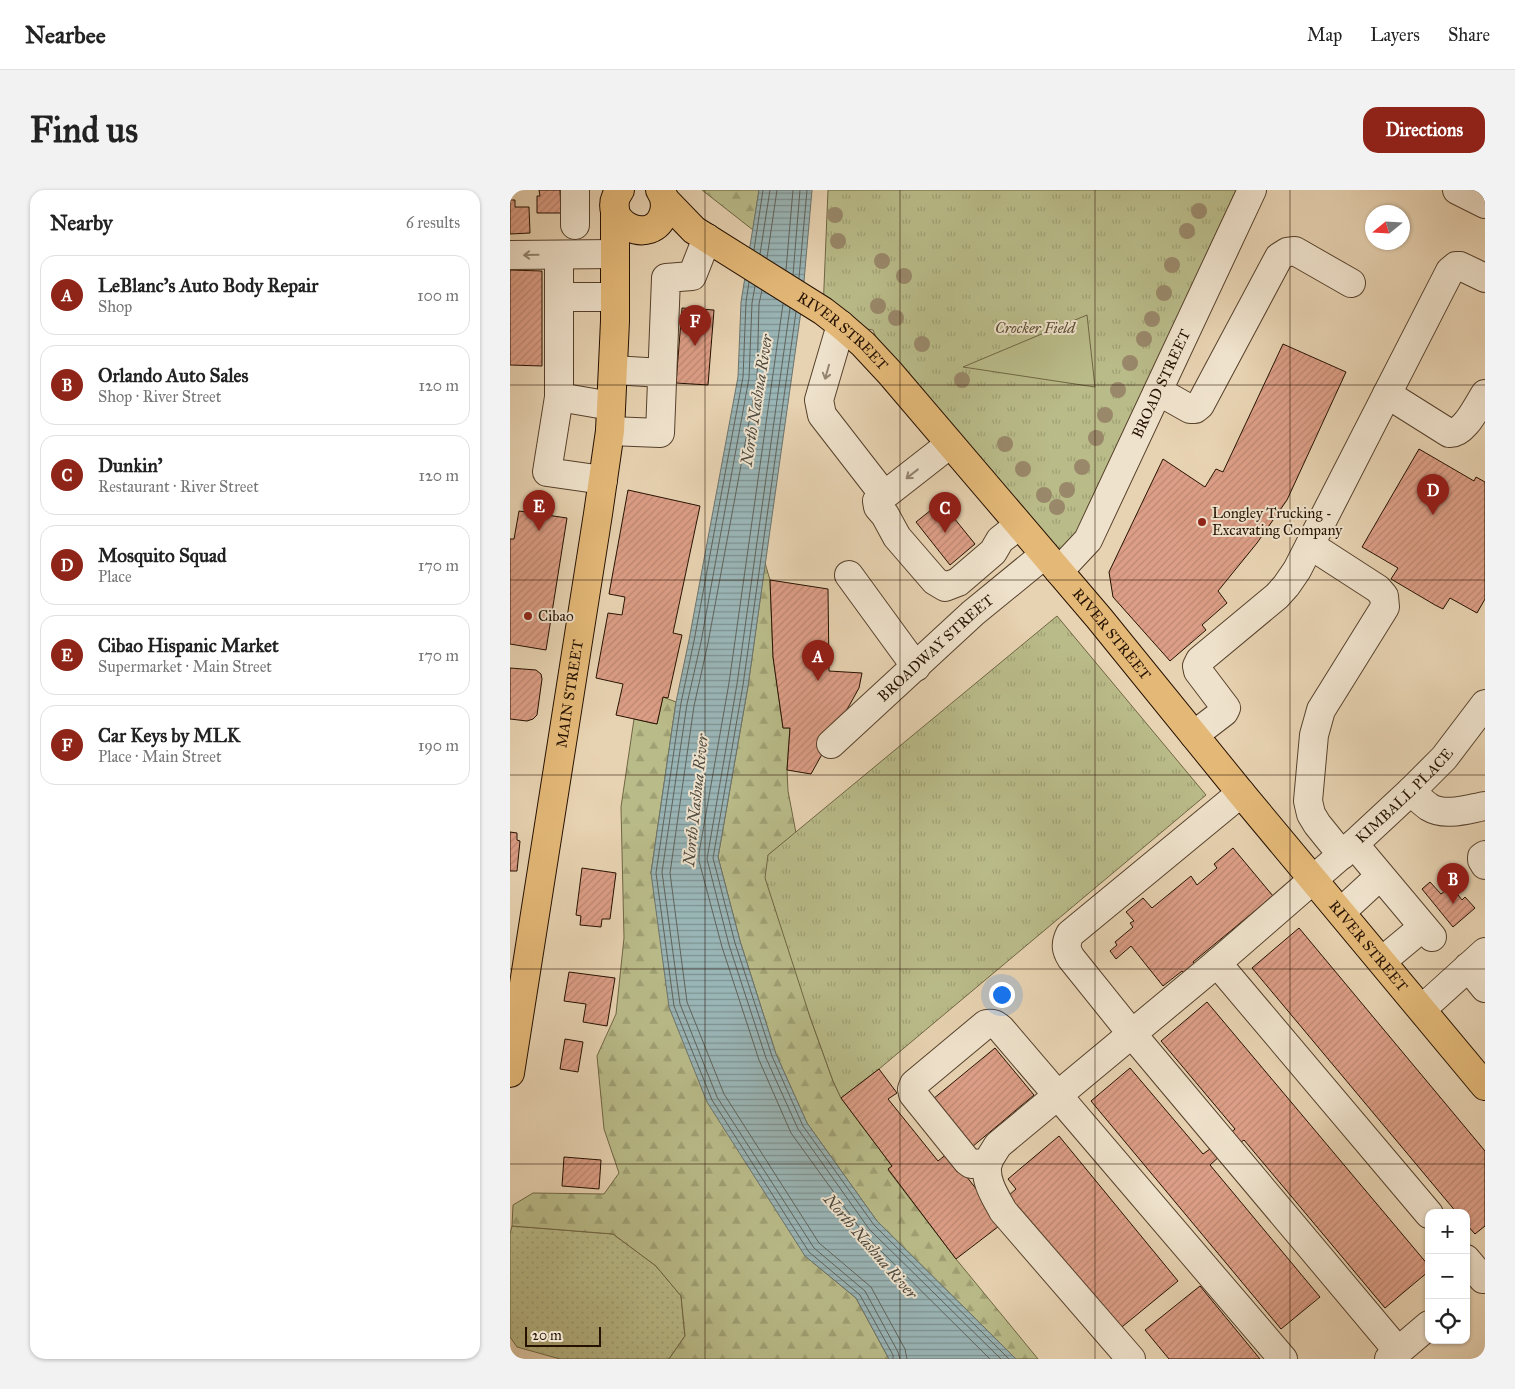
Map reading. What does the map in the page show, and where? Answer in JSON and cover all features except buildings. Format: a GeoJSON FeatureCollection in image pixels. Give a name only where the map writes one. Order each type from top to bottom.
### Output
{"type":"FeatureCollection","features":[{"type":"Feature","properties":{"kind":"main road"},"geometry":{"type":"LineString","coordinates":[[615,254],[628,241],[658,223],[663,216],[665,208],[662,195]]}},
{"type":"Feature","properties":{"kind":"main road","name":"RIVER STREET"},"geometry":{"type":"LineString","coordinates":[[662,195],[701,234],[832,318],[863,344],[950,444],[1009,533],[1051,563],[1485,1086]]}},
{"type":"Feature","properties":{"kind":"main road","name":"RIVER STREET"},"geometry":{"type":"LineString","coordinates":[[617,196],[617,217],[622,223],[636,230],[648,229],[701,234]]}},
{"type":"Feature","properties":{"kind":"main road","name":"MAIN STREET"},"geometry":{"type":"LineString","coordinates":[[510,1073],[603,480],[613,370],[617,196]]}},
{"type":"Feature","properties":{"kind":"street"},"geometry":{"type":"LineString","coordinates":[[575,225],[576,190]]}},
{"type":"Feature","properties":{"kind":"street","name":"BROAD STREET"},"geometry":{"type":"LineString","coordinates":[[1051,563],[1088,540],[1252,190]]}},
{"type":"Feature","properties":{"kind":"street"},"geometry":{"type":"LineString","coordinates":[[1457,190],[1485,204]]}},
{"type":"Feature","properties":{"kind":"street"},"geometry":{"type":"LineString","coordinates":[[559,397],[610,419],[660,433],[666,278],[692,276],[701,234]]}},
{"type":"Feature","properties":{"kind":"street"},"geometry":{"type":"LineString","coordinates":[[1158,391],[1190,409],[1200,405],[1279,257],[1287,252],[1295,251],[1351,283]]}},
{"type":"Feature","properties":{"kind":"street"},"geometry":{"type":"LineString","coordinates":[[510,255],[615,254]]}},
{"type":"Feature","properties":{"kind":"street"},"geometry":{"type":"LineString","coordinates":[[560,255],[559,397],[547,472],[603,480]]}},
{"type":"Feature","properties":{"kind":"street"},"geometry":{"type":"LineString","coordinates":[[1194,735],[1224,712],[1226,708],[1198,671],[1197,666],[1200,660],[1281,591],[1297,570],[1450,271],[1456,266],[1464,267],[1485,278]]}},
{"type":"Feature","properties":{"kind":"street"},"geometry":{"type":"LineString","coordinates":[[559,297],[615,297]]}},
{"type":"Feature","properties":{"kind":"street"},"geometry":{"type":"LineString","coordinates":[[832,318],[819,406],[822,415],[885,505],[945,572],[954,569],[986,545],[1009,533]]}},
{"type":"Feature","properties":{"kind":"street"},"geometry":{"type":"LineString","coordinates":[[613,370],[662,373]]}},
{"type":"Feature","properties":{"kind":"street"},"geometry":{"type":"LineString","coordinates":[[1387,394],[1453,433],[1463,428],[1485,394]]}},
{"type":"Feature","properties":{"kind":"street"},"geometry":{"type":"LineString","coordinates":[[885,505],[950,444]]}},
{"type":"Feature","properties":{"kind":"street"},"geometry":{"type":"LineString","coordinates":[[885,505],[897,537],[935,581],[945,587],[953,585],[993,552],[1009,533]]}},
{"type":"Feature","properties":{"kind":"street"},"geometry":{"type":"LineString","coordinates":[[1310,545],[1378,589],[1384,596],[1385,607],[1321,710],[1314,735],[1308,802],[1311,814],[1317,824],[1380,876],[1427,932],[1382,961]]}},
{"type":"Feature","properties":{"kind":"street","name":"BROADWAY STREET"},"geometry":{"type":"LineString","coordinates":[[831,744],[976,612],[1051,563]]}},
{"type":"Feature","properties":{"kind":"street"},"geometry":{"type":"LineString","coordinates":[[849,575],[916,667]]}},
{"type":"Feature","properties":{"kind":"street"},"geometry":{"type":"LineString","coordinates":[[953,585],[976,612]]}},
{"type":"Feature","properties":{"kind":"street","name":"KIMBALL PLACE"},"geometry":{"type":"LineString","coordinates":[[988,1163],[998,1145],[1314,880],[1411,791],[1444,758],[1485,704]]}},
{"type":"Feature","properties":{"kind":"street"},"geometry":{"type":"LineString","coordinates":[[1411,791],[1428,807],[1436,811],[1446,812],[1485,806]]}},
{"type":"Feature","properties":{"kind":"street"},"geometry":{"type":"LineString","coordinates":[[1242,793],[1070,934],[1067,940],[1067,951],[1132,1034],[1394,1355],[1425,1328]]}},
{"type":"Feature","properties":{"kind":"street"},"geometry":{"type":"LineString","coordinates":[[1485,855],[1482,857],[1485,866]]}},
{"type":"Feature","properties":{"kind":"street"},"geometry":{"type":"LineString","coordinates":[[1341,912],[1380,876]]}},
{"type":"Feature","properties":{"kind":"street"},"geometry":{"type":"LineString","coordinates":[[1422,1009],[1476,960],[1485,988]]}},
{"type":"Feature","properties":{"kind":"street"},"geometry":{"type":"LineString","coordinates":[[1217,963],[1425,1209]]}},
{"type":"Feature","properties":{"kind":"street"},"geometry":{"type":"LineString","coordinates":[[1131,1359],[1004,1211],[992,1190],[988,1174],[988,1163],[971,1164],[967,1161],[913,1094],[912,1088],[914,1084],[986,1024],[995,1024],[1059,1095],[1283,1359]]}},
{"type":"Feature","properties":{"kind":"green space"},"geometry":{"type":"Polygon","coordinates":[[[702,190],[759,190],[753,230],[702,190]]]}},
{"type":"Feature","properties":{"kind":"green space","name":"Crocker Field"},"geometry":{"type":"Polygon","coordinates":[[[828,190],[1252,190],[1059,571],[890,373],[873,330],[841,325],[823,311],[828,190]]]}},
{"type":"Feature","properties":{"kind":"green space"},"geometry":{"type":"Polygon","coordinates":[[[1087,315],[1095,387],[963,367],[1087,315]]]}},
{"type":"Feature","properties":{"kind":"green space"},"geometry":{"type":"Polygon","coordinates":[[[765,563],[770,580],[773,657],[783,728],[790,728],[787,770],[788,791],[796,833],[768,855],[810,1017],[841,1098],[892,1166],[888,1170],[956,1259],[1038,1359],[1016,1359],[877,1221],[807,1123],[776,1054],[740,941],[718,857],[748,686],[765,563]]]}},
{"type":"Feature","properties":{"kind":"green space"},"geometry":{"type":"Polygon","coordinates":[[[1057,616],[1206,795],[879,1069],[841,1098],[810,1017],[765,878],[768,855],[1057,616]]]}},
{"type":"Feature","properties":{"kind":"green space"},"geometry":{"type":"Polygon","coordinates":[[[663,697],[676,702],[651,873],[805,1256],[856,1298],[889,1359],[669,1359],[685,1336],[681,1296],[656,1266],[613,1234],[512,1226],[513,1205],[533,1193],[604,1194],[619,1173],[604,1129],[597,1056],[616,1014],[624,938],[621,807],[634,719],[657,724],[663,697]]]}},
{"type":"Feature","properties":{"kind":"green space"},"geometry":{"type":"Polygon","coordinates":[[[512,1226],[613,1234],[656,1266],[681,1296],[685,1336],[669,1359],[560,1359],[517,1347],[510,1337],[510,1234],[512,1226]]]}},
{"type":"Feature","properties":{"kind":"water","name":"North Nashua River"},"geometry":{"type":"Polygon","coordinates":[[[759,190],[812,190],[802,304],[748,686],[718,857],[740,941],[776,1054],[807,1123],[877,1221],[1016,1359],[889,1359],[856,1298],[805,1256],[707,1102],[669,1007],[651,873],[676,702],[738,377],[741,302],[759,190]]]}},
{"type":"Feature","properties":{"kind":"place","name":"Car Keys by MLK"},"geometry":{"type":"Point","coordinates":[695,346]}},
{"type":"Feature","properties":{"kind":"place","name":"Mosquito Squad"},"geometry":{"type":"Point","coordinates":[1433,515]}},
{"type":"Feature","properties":{"kind":"place","name":"Longley Trucking - Excavating Company"},"geometry":{"type":"Point","coordinates":[1202,522]}},
{"type":"Feature","properties":{"kind":"place","name":"Cibao Hispanic Market"},"geometry":{"type":"Point","coordinates":[539,531]}},
{"type":"Feature","properties":{"kind":"place","name":"Dunkin'"},"geometry":{"type":"Point","coordinates":[945,533]}},
{"type":"Feature","properties":{"kind":"place","name":"Cibao"},"geometry":{"type":"Point","coordinates":[528,616]}},
{"type":"Feature","properties":{"kind":"place","name":"LeBlanc's Auto Body Repair"},"geometry":{"type":"Point","coordinates":[818,681]}},
{"type":"Feature","properties":{"kind":"place","name":"Orlando Auto Sales"},"geometry":{"type":"Point","coordinates":[1453,904]}}]}
